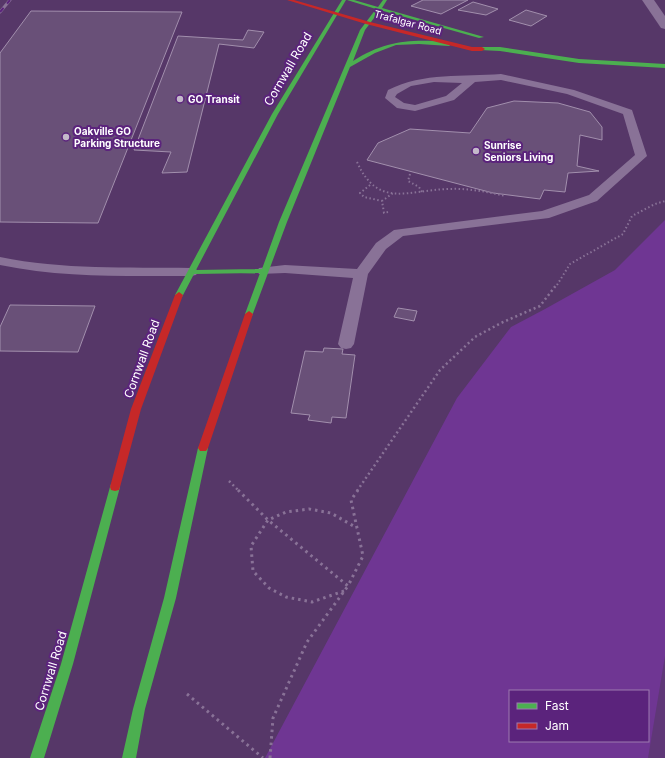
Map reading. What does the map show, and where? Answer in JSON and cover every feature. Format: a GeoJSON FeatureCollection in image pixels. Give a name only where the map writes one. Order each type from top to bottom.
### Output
{"type":"FeatureCollection","features":[{"type":"Feature","properties":{"kind":"main road","name":"Trafalgar Road"},"geometry":{"type":"LineString","coordinates":[[289,0],[368,23],[472,49],[500,49],[579,61],[665,66]]}},
{"type":"Feature","properties":{"kind":"main road","name":"Cornwall Road"},"geometry":{"type":"LineString","coordinates":[[37,758],[67,664],[136,409],[178,296],[276,114],[344,0]]}},
{"type":"Feature","properties":{"kind":"main road","name":"Trafalgar Road"},"geometry":{"type":"LineString","coordinates":[[349,0],[383,4],[488,38],[500,49]]}},
{"type":"Feature","properties":{"kind":"main road"},"geometry":{"type":"LineString","coordinates":[[129,758],[139,709],[170,598],[199,459],[264,271],[347,67],[368,23],[383,4]]}},
{"type":"Feature","properties":{"kind":"main road"},"geometry":{"type":"LineString","coordinates":[[347,67],[376,49],[395,43],[415,42],[449,44]]}},
{"type":"Feature","properties":{"kind":"main road"},"geometry":{"type":"LineString","coordinates":[[191,272],[264,271]]}},
{"type":"Feature","properties":{"kind":"street"},"geometry":{"type":"LineString","coordinates":[[648,0],[665,24]]}},
{"type":"Feature","properties":{"kind":"lane"},"geometry":{"type":"LineString","coordinates":[[346,344],[361,274],[381,246],[399,233],[544,215],[592,198],[641,156],[628,112],[570,92],[501,77],[434,79],[408,84],[392,92],[390,98],[401,106],[415,108],[450,98],[472,79]]}},
{"type":"Feature","properties":{"kind":"lane"},"geometry":{"type":"LineString","coordinates":[[0,261],[24,267],[191,272]]}},
{"type":"Feature","properties":{"kind":"lane"},"geometry":{"type":"LineString","coordinates":[[264,271],[285,269],[361,274]]}},
{"type":"Feature","properties":{"kind":"path"},"geometry":{"type":"LineString","coordinates":[[358,162],[362,176],[370,185],[381,190],[401,194],[447,189],[478,190],[510,197],[501,198]]}},
{"type":"Feature","properties":{"kind":"path"},"geometry":{"type":"LineString","coordinates":[[410,174],[408,180],[419,187],[422,192]]}},
{"type":"Feature","properties":{"kind":"path"},"geometry":{"type":"LineString","coordinates":[[370,185],[360,193],[364,197],[382,201],[393,193]]}},
{"type":"Feature","properties":{"kind":"path"},"geometry":{"type":"LineString","coordinates":[[382,201],[384,213],[391,212]]}},
{"type":"Feature","properties":{"kind":"path"},"geometry":{"type":"LineString","coordinates":[[270,758],[273,718],[307,642],[348,586],[363,556],[351,500],[440,370],[475,337],[501,323],[540,306],[552,292],[570,264],[623,234],[632,216],[655,204],[665,201]]}},
{"type":"Feature","properties":{"kind":"path"},"geometry":{"type":"LineString","coordinates":[[229,481],[268,520],[348,586]]}},
{"type":"Feature","properties":{"kind":"path"},"geometry":{"type":"LineString","coordinates":[[344,591],[312,602],[286,597],[269,588],[253,571],[251,546],[268,520],[286,512],[309,509],[331,513],[357,529]]}},
{"type":"Feature","properties":{"kind":"path"},"geometry":{"type":"LineString","coordinates":[[187,694],[263,758]]}},
{"type":"Feature","properties":{"kind":"shaded area"},"geometry":{"type":"Polygon","coordinates":[[[665,220],[665,758],[265,758],[457,398],[511,327],[615,270],[665,220]]]}},
{"type":"Feature","properties":{"kind":"shaded area"},"geometry":{"type":"Polygon","coordinates":[[[665,656],[665,758],[648,758],[665,656]]]}},
{"type":"Feature","properties":{"kind":"building"},"geometry":{"type":"Polygon","coordinates":[[[423,0],[468,0],[441,14],[411,6],[423,0]]]}},
{"type":"Feature","properties":{"kind":"building"},"geometry":{"type":"Polygon","coordinates":[[[473,2],[498,9],[486,15],[458,10],[473,2]]]}},
{"type":"Feature","properties":{"kind":"building"},"geometry":{"type":"Polygon","coordinates":[[[526,10],[547,16],[531,26],[509,20],[526,10]]]}},
{"type":"Feature","properties":{"kind":"building","name":"Oakville GO Parking Structure"},"geometry":{"type":"Polygon","coordinates":[[[31,11],[182,12],[98,223],[0,222],[0,53],[31,11]]]}},
{"type":"Feature","properties":{"kind":"building","name":"GO Transit"},"geometry":{"type":"Polygon","coordinates":[[[248,30],[264,32],[254,48],[219,44],[187,172],[162,173],[171,152],[134,150],[178,36],[243,40],[248,30]]]}},
{"type":"Feature","properties":{"kind":"building","name":"Sunrise Seniors Living"},"geometry":{"type":"Polygon","coordinates":[[[514,101],[558,103],[590,112],[602,127],[602,140],[580,135],[577,166],[599,171],[568,173],[565,192],[544,190],[540,199],[493,193],[367,160],[378,143],[410,129],[470,133],[487,108],[514,101]]]}},
{"type":"Feature","properties":{"kind":"building"},"geometry":{"type":"Polygon","coordinates":[[[10,305],[95,306],[78,352],[0,351],[0,327],[10,305]]]}},
{"type":"Feature","properties":{"kind":"building"},"geometry":{"type":"Polygon","coordinates":[[[398,308],[417,311],[414,321],[394,317],[398,308]]]}},
{"type":"Feature","properties":{"kind":"building"},"geometry":{"type":"Polygon","coordinates":[[[324,348],[343,349],[342,354],[355,355],[346,418],[332,417],[331,423],[308,420],[310,415],[291,413],[305,351],[323,352],[324,348]]]}},
{"type":"Feature","properties":{"kind":"railway"},"geometry":{"type":"LineString","coordinates":[[0,12],[10,0]]}},
{"type":"Feature","properties":{"kind":"traffic: fast"},"geometry":{"type":"LineString","coordinates":[[179,295],[275,114],[344,0]]}},
{"type":"Feature","properties":{"kind":"traffic: fast"},"geometry":{"type":"LineString","coordinates":[[349,0],[481,37]]}},
{"type":"Feature","properties":{"kind":"traffic: fast"},"geometry":{"type":"LineString","coordinates":[[249,314],[283,222],[363,30],[385,0]]}},
{"type":"Feature","properties":{"kind":"traffic: fast"},"geometry":{"type":"LineString","coordinates":[[347,67],[373,51],[395,44],[407,42],[449,44]]}},
{"type":"Feature","properties":{"kind":"traffic: fast"},"geometry":{"type":"LineString","coordinates":[[482,49],[500,49],[579,61],[665,66]]}},
{"type":"Feature","properties":{"kind":"traffic: fast"},"geometry":{"type":"LineString","coordinates":[[191,272],[264,271]]}},
{"type":"Feature","properties":{"kind":"traffic: fast"},"geometry":{"type":"LineString","coordinates":[[129,758],[139,709],[170,598],[203,448]]}},
{"type":"Feature","properties":{"kind":"traffic: fast"},"geometry":{"type":"LineString","coordinates":[[37,758],[67,664],[115,487]]}},
{"type":"Feature","properties":{"kind":"traffic: jam"},"geometry":{"type":"LineString","coordinates":[[289,0],[368,23],[472,49],[482,49]]}},
{"type":"Feature","properties":{"kind":"traffic: jam"},"geometry":{"type":"LineString","coordinates":[[115,487],[136,409],[179,295]]}},
{"type":"Feature","properties":{"kind":"traffic: jam"},"geometry":{"type":"LineString","coordinates":[[203,448],[249,314]]}},
{"type":"Feature","properties":{"kind":"place","name":"GO Transit"},"geometry":{"type":"Point","coordinates":[180,99]}},
{"type":"Feature","properties":{"kind":"place","name":"Oakville GO Parking Structure"},"geometry":{"type":"Point","coordinates":[66,137]}},
{"type":"Feature","properties":{"kind":"place","name":"Sunrise Seniors Living"},"geometry":{"type":"Point","coordinates":[476,151]}}]}
